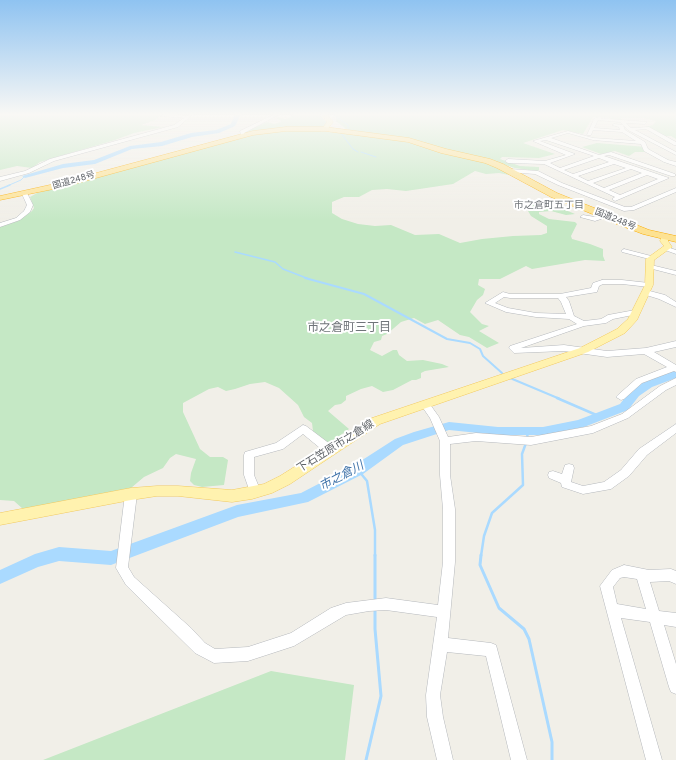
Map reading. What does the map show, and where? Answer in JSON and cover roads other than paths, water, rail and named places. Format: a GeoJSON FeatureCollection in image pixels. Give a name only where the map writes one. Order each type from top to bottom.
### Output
{"type":"FeatureCollection","features":[{"type":"Feature","properties":{"kind":"highway","name":"国道248号"},"geometry":{"type":"LineString","coordinates":[[0,198],[25,194],[190,149]]}},
{"type":"Feature","properties":{"kind":"highway","name":"国道248号"},"geometry":{"type":"LineString","coordinates":[[439,149],[487,161],[510,171],[554,195],[672,242]]}},
{"type":"Feature","properties":{"kind":"main road"},"geometry":{"type":"LineString","coordinates":[[652,262],[672,242]]}},
{"type":"Feature","properties":{"kind":"main road","name":"下石笠原市之倉線"},"geometry":{"type":"LineString","coordinates":[[0,519],[131,494],[178,491],[232,496],[255,492],[285,480],[376,421],[584,350],[608,339],[621,331],[632,320],[647,289],[652,262]]}},
{"type":"Feature","properties":{"kind":"street"},"geometry":{"type":"LineString","coordinates":[[0,179],[27,172],[52,160],[90,149]]}},
{"type":"Feature","properties":{"kind":"street"},"geometry":{"type":"LineString","coordinates":[[558,149],[571,154]]}},
{"type":"Feature","properties":{"kind":"street"},"geometry":{"type":"LineString","coordinates":[[578,149],[663,179]]}},
{"type":"Feature","properties":{"kind":"street"},"geometry":{"type":"LineString","coordinates":[[646,149],[676,164]]}},
{"type":"Feature","properties":{"kind":"street"},"geometry":{"type":"LineString","coordinates":[[667,149],[676,154]]}},
{"type":"Feature","properties":{"kind":"street"},"geometry":{"type":"LineString","coordinates":[[670,151],[676,150]]}},
{"type":"Feature","properties":{"kind":"street"},"geometry":{"type":"LineString","coordinates":[[508,161],[545,163],[583,151]]}},
{"type":"Feature","properties":{"kind":"street"},"geometry":{"type":"LineString","coordinates":[[558,170],[609,153],[675,174]]}},
{"type":"Feature","properties":{"kind":"street"},"geometry":{"type":"LineString","coordinates":[[650,158],[657,156]]}},
{"type":"Feature","properties":{"kind":"street"},"geometry":{"type":"LineString","coordinates":[[644,160],[675,174]]}},
{"type":"Feature","properties":{"kind":"street"},"geometry":{"type":"LineString","coordinates":[[572,176],[614,162]]}},
{"type":"Feature","properties":{"kind":"street"},"geometry":{"type":"LineString","coordinates":[[545,163],[620,197]]}},
{"type":"Feature","properties":{"kind":"street"},"geometry":{"type":"LineString","coordinates":[[587,183],[630,168]]}},
{"type":"Feature","properties":{"kind":"street"},"geometry":{"type":"LineString","coordinates":[[510,171],[536,172],[624,210],[632,209],[676,190]]}},
{"type":"Feature","properties":{"kind":"street"},"geometry":{"type":"LineString","coordinates":[[604,190],[647,174]]}},
{"type":"Feature","properties":{"kind":"street"},"geometry":{"type":"LineString","coordinates":[[606,203],[675,174]]}},
{"type":"Feature","properties":{"kind":"street"},"geometry":{"type":"LineString","coordinates":[[0,225],[18,219],[27,212],[30,205],[25,194]]}},
{"type":"Feature","properties":{"kind":"street"},"geometry":{"type":"LineString","coordinates":[[583,217],[595,219],[605,216]]}},
{"type":"Feature","properties":{"kind":"street"},"geometry":{"type":"LineString","coordinates":[[624,251],[652,262],[676,274]]}},
{"type":"Feature","properties":{"kind":"street"},"geometry":{"type":"LineString","coordinates":[[583,324],[572,317],[536,315],[506,310],[489,303],[503,294],[510,296],[534,294],[560,296],[594,290],[596,285],[602,282],[622,282],[647,289],[676,305]]}},
{"type":"Feature","properties":{"kind":"street"},"geometry":{"type":"LineString","coordinates":[[560,296],[565,301],[572,317]]}},
{"type":"Feature","properties":{"kind":"street"},"geometry":{"type":"LineString","coordinates":[[635,312],[611,317],[603,321],[583,324],[514,348],[516,351],[564,348],[607,354],[646,351],[676,344]]}},
{"type":"Feature","properties":{"kind":"street"},"geometry":{"type":"LineString","coordinates":[[646,351],[675,369]]}},
{"type":"Feature","properties":{"kind":"street"},"geometry":{"type":"LineString","coordinates":[[621,397],[646,378],[675,369]]}},
{"type":"Feature","properties":{"kind":"street"},"geometry":{"type":"LineString","coordinates":[[445,440],[476,437],[527,441],[593,429],[625,416],[663,388],[676,382]]}},
{"type":"Feature","properties":{"kind":"street"},"geometry":{"type":"LineString","coordinates":[[426,405],[434,417],[445,440],[445,475],[449,509],[449,562],[441,644],[433,695],[435,717],[445,760]]}},
{"type":"Feature","properties":{"kind":"street"},"geometry":{"type":"LineString","coordinates":[[255,492],[249,475],[248,456],[279,446],[303,428],[330,450]]}},
{"type":"Feature","properties":{"kind":"street"},"geometry":{"type":"LineString","coordinates":[[553,475],[566,481],[566,484],[573,488],[583,490],[607,486],[625,474],[643,452],[676,428]]}},
{"type":"Feature","properties":{"kind":"street"},"geometry":{"type":"LineString","coordinates":[[566,481],[569,468]]}},
{"type":"Feature","properties":{"kind":"street"},"geometry":{"type":"LineString","coordinates":[[131,494],[122,568],[130,581],[200,648],[214,656],[248,654],[294,639],[336,613],[346,609],[386,604],[444,612]]}},
{"type":"Feature","properties":{"kind":"street"},"geometry":{"type":"LineString","coordinates":[[654,760],[606,586],[616,574],[624,571],[642,575],[671,575],[676,578]]}},
{"type":"Feature","properties":{"kind":"street"},"geometry":{"type":"LineString","coordinates":[[642,575],[676,687]]}},
{"type":"Feature","properties":{"kind":"street"},"geometry":{"type":"LineString","coordinates":[[612,610],[676,620]]}},
{"type":"Feature","properties":{"kind":"street"},"geometry":{"type":"LineString","coordinates":[[441,644],[491,650],[519,760]]}},
{"type":"Feature","properties":{"kind":"waterway"},"geometry":{"type":"LineString","coordinates":[[25,176],[63,166],[95,162],[126,149]]}},
{"type":"Feature","properties":{"kind":"waterway"},"geometry":{"type":"LineString","coordinates":[[354,149],[358,152]]}},
{"type":"Feature","properties":{"kind":"waterway"},"geometry":{"type":"LineString","coordinates":[[361,152],[376,157]]}},
{"type":"Feature","properties":{"kind":"waterway"},"geometry":{"type":"LineString","coordinates":[[7,186],[21,180],[25,176]]}},
{"type":"Feature","properties":{"kind":"waterway"},"geometry":{"type":"LineString","coordinates":[[0,189],[10,185]]}},
{"type":"Feature","properties":{"kind":"waterway"},"geometry":{"type":"LineString","coordinates":[[235,252],[275,262],[283,269],[309,279]]}},
{"type":"Feature","properties":{"kind":"waterway"},"geometry":{"type":"LineString","coordinates":[[305,278],[364,294],[447,339],[470,343],[480,349],[483,356],[502,373]]}},
{"type":"Feature","properties":{"kind":"waterway","name":"市之倉川"},"geometry":{"type":"LineString","coordinates":[[0,577],[35,561],[59,554],[111,558],[237,511],[303,498],[358,470],[399,442],[449,426],[498,431],[543,431],[580,424],[624,407],[635,393],[648,384],[676,374]]}},
{"type":"Feature","properties":{"kind":"waterway"},"geometry":{"type":"LineString","coordinates":[[510,378],[560,399]]}},
{"type":"Feature","properties":{"kind":"waterway"},"geometry":{"type":"LineString","coordinates":[[557,398],[601,417]]}},
{"type":"Feature","properties":{"kind":"waterway","name":"市之倉川"},"geometry":{"type":"LineString","coordinates":[[527,438],[528,431]]}},
{"type":"Feature","properties":{"kind":"waterway"},"geometry":{"type":"LineString","coordinates":[[481,556],[484,536],[492,513],[523,485],[522,454],[526,443]]}},
{"type":"Feature","properties":{"kind":"waterway"},"geometry":{"type":"LineString","coordinates":[[358,470],[367,481],[375,530],[375,601]]}},
{"type":"Feature","properties":{"kind":"waterway"},"geometry":{"type":"LineString","coordinates":[[481,555],[480,565],[499,608],[524,629],[529,639],[552,742],[552,760]]}},
{"type":"Feature","properties":{"kind":"waterway"},"geometry":{"type":"LineString","coordinates":[[366,760],[381,696],[375,629],[375,609]]}},
{"type":"Feature","properties":{"kind":"district","name":"市之倉町五丁目"},"geometry":{"type":"Point","coordinates":[549,206]}},
{"type":"Feature","properties":{"kind":"district","name":"市之倉町三丁目"},"geometry":{"type":"Point","coordinates":[349,329]}}]}
